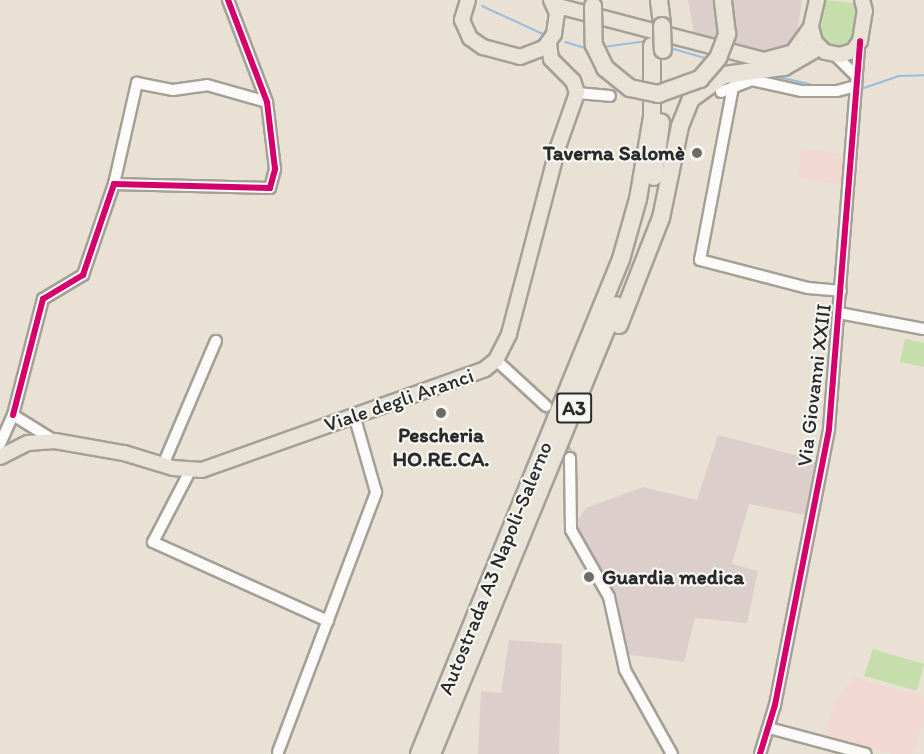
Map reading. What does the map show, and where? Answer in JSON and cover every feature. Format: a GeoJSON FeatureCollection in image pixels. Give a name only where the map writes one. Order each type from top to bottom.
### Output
{"type":"FeatureCollection","features":[{"type":"Feature","properties":{"kind":"highway","name":"Autostrada A3 Napoli-Salerno"},"geometry":{"type":"LineString","coordinates":[[648,0],[656,24]]}},
{"type":"Feature","properties":{"kind":"highway","name":"Autostrada A3 Napoli-Salerno"},"geometry":{"type":"LineString","coordinates":[[432,754],[553,460],[643,228],[659,148],[656,24],[659,0]]}},
{"type":"Feature","properties":{"kind":"highway"},"geometry":{"type":"LineString","coordinates":[[594,3],[594,45],[605,68],[630,88],[658,94],[700,79],[718,58],[727,34],[723,0]]}},
{"type":"Feature","properties":{"kind":"highway","name":"Autostrada A3 Napoli-Salerno"},"geometry":{"type":"LineString","coordinates":[[419,754],[621,259],[638,199],[650,127],[658,48]]}},
{"type":"Feature","properties":{"kind":"highway"},"geometry":{"type":"LineString","coordinates":[[553,460],[585,399],[649,252],[661,218],[680,126],[691,99],[724,75],[784,67],[825,52]]}},
{"type":"Feature","properties":{"kind":"main road"},"geometry":{"type":"LineString","coordinates":[[793,52],[811,27],[817,0]]}},
{"type":"Feature","properties":{"kind":"main road"},"geometry":{"type":"LineString","coordinates":[[553,2],[577,14],[753,59],[775,60],[793,52],[853,51],[860,41],[864,4]]}},
{"type":"Feature","properties":{"kind":"main road"},"geometry":{"type":"LineString","coordinates":[[553,2],[557,27]]}},
{"type":"Feature","properties":{"kind":"main road"},"geometry":{"type":"LineString","coordinates":[[463,4],[465,30],[476,43],[508,55],[525,57],[559,68]]}},
{"type":"Feature","properties":{"kind":"main road"},"geometry":{"type":"LineString","coordinates":[[525,57],[549,43],[557,27],[577,14]]}},
{"type":"Feature","properties":{"kind":"main road"},"geometry":{"type":"LineString","coordinates":[[811,27],[815,42],[825,52]]}},
{"type":"Feature","properties":{"kind":"main road"},"geometry":{"type":"LineString","coordinates":[[549,43],[551,59],[573,81],[577,93]]}},
{"type":"Feature","properties":{"kind":"main road","name":"Viale degli Aranci"},"geometry":{"type":"LineString","coordinates":[[190,471],[476,375],[496,360],[509,334],[558,147],[577,93]]}},
{"type":"Feature","properties":{"kind":"main road"},"geometry":{"type":"LineString","coordinates":[[0,457],[28,443],[55,441],[124,453],[190,471]]}},
{"type":"Feature","properties":{"kind":"street"},"geometry":{"type":"LineString","coordinates":[[114,184],[270,188],[275,169],[267,102],[228,0]]}},
{"type":"Feature","properties":{"kind":"street","name":"Via Giovanni XXIII"},"geometry":{"type":"LineString","coordinates":[[760,754],[769,728],[829,429],[855,80],[860,41]]}},
{"type":"Feature","properties":{"kind":"street"},"geometry":{"type":"LineString","coordinates":[[721,92],[752,80],[801,91],[837,92],[855,80],[825,52]]}},
{"type":"Feature","properties":{"kind":"street"},"geometry":{"type":"LineString","coordinates":[[0,444],[13,415],[43,299],[83,275],[114,184],[137,83],[173,90],[207,85],[267,102]]}},
{"type":"Feature","properties":{"kind":"street"},"geometry":{"type":"LineString","coordinates":[[733,87],[700,260],[808,288],[841,291]]}},
{"type":"Feature","properties":{"kind":"street"},"geometry":{"type":"LineString","coordinates":[[577,93],[610,96]]}},
{"type":"Feature","properties":{"kind":"street"},"geometry":{"type":"LineString","coordinates":[[838,313],[924,329]]}},
{"type":"Feature","properties":{"kind":"street"},"geometry":{"type":"LineString","coordinates":[[163,465],[216,341]]}},
{"type":"Feature","properties":{"kind":"street"},"geometry":{"type":"LineString","coordinates":[[496,360],[546,406]]}},
{"type":"Feature","properties":{"kind":"street"},"geometry":{"type":"LineString","coordinates":[[13,415],[55,441]]}},
{"type":"Feature","properties":{"kind":"street"},"geometry":{"type":"LineString","coordinates":[[278,752],[376,492],[354,416]]}},
{"type":"Feature","properties":{"kind":"street"},"geometry":{"type":"LineString","coordinates":[[570,458],[571,530],[609,597],[625,670],[672,754]]}},
{"type":"Feature","properties":{"kind":"street"},"geometry":{"type":"LineString","coordinates":[[190,471],[153,542],[328,621]]}},
{"type":"Feature","properties":{"kind":"street"},"geometry":{"type":"LineString","coordinates":[[769,728],[866,754]]}},
{"type":"Feature","properties":{"kind":"shaded area"},"geometry":{"type":"Polygon","coordinates":[[[688,0],[802,0],[796,40],[779,50],[764,52],[694,33],[688,0]]]}},
{"type":"Feature","properties":{"kind":"shaded area"},"geometry":{"type":"Polygon","coordinates":[[[801,148],[845,155],[842,185],[799,178],[801,148]]]}},
{"type":"Feature","properties":{"kind":"shaded area"},"geometry":{"type":"Polygon","coordinates":[[[718,435],[817,461],[805,515],[749,504],[732,564],[758,571],[747,623],[695,618],[684,662],[624,654],[619,608],[574,525],[586,508],[643,487],[697,500],[718,435]]]}},
{"type":"Feature","properties":{"kind":"shaded area"},"geometry":{"type":"Polygon","coordinates":[[[509,640],[562,644],[559,754],[478,754],[481,691],[501,693],[509,640]]]}},
{"type":"Feature","properties":{"kind":"shaded area"},"geometry":{"type":"Polygon","coordinates":[[[854,677],[924,697],[924,719],[912,754],[893,754],[825,736],[835,701],[854,677]]]}},
{"type":"Feature","properties":{"kind":"green space"},"geometry":{"type":"Polygon","coordinates":[[[825,0],[855,3],[855,33],[845,47],[831,47],[820,37],[825,0]]]}},
{"type":"Feature","properties":{"kind":"green space"},"geometry":{"type":"Polygon","coordinates":[[[905,339],[924,343],[924,367],[900,362],[905,339]]]}},
{"type":"Feature","properties":{"kind":"green space"},"geometry":{"type":"Polygon","coordinates":[[[873,649],[924,664],[917,691],[864,676],[873,649]]]}},
{"type":"Feature","properties":{"kind":"waterway"},"geometry":{"type":"LineString","coordinates":[[482,6],[543,34]]}},
{"type":"Feature","properties":{"kind":"waterway"},"geometry":{"type":"LineString","coordinates":[[603,47],[648,41]]}},
{"type":"Feature","properties":{"kind":"waterway"},"geometry":{"type":"LineString","coordinates":[[565,42],[588,49]]}},
{"type":"Feature","properties":{"kind":"waterway"},"geometry":{"type":"LineString","coordinates":[[670,48],[708,59]]}},
{"type":"Feature","properties":{"kind":"waterway"},"geometry":{"type":"LineString","coordinates":[[861,89],[899,76],[924,75]]}},
{"type":"Feature","properties":{"kind":"waterway"},"geometry":{"type":"LineString","coordinates":[[779,77],[810,84]]}},
{"type":"Feature","properties":{"kind":"tunnel"},"geometry":{"type":"LineString","coordinates":[[546,406],[570,458]]}},
{"type":"Feature","properties":{"kind":"cycle path"},"geometry":{"type":"LineString","coordinates":[[13,415],[43,299],[83,275],[114,184],[270,188],[275,169],[267,102],[228,0]]}},
{"type":"Feature","properties":{"kind":"cycle path"},"geometry":{"type":"LineString","coordinates":[[760,754],[775,705],[829,429],[860,41]]}},
{"type":"Feature","properties":{"kind":"place","name":"Taverna Salomè"},"geometry":{"type":"Point","coordinates":[697,153]}},
{"type":"Feature","properties":{"kind":"place","name":"Pescheria HO.RE.CA."},"geometry":{"type":"Point","coordinates":[441,413]}},
{"type":"Feature","properties":{"kind":"place","name":"Guardia medica"},"geometry":{"type":"Point","coordinates":[589,577]}}]}
